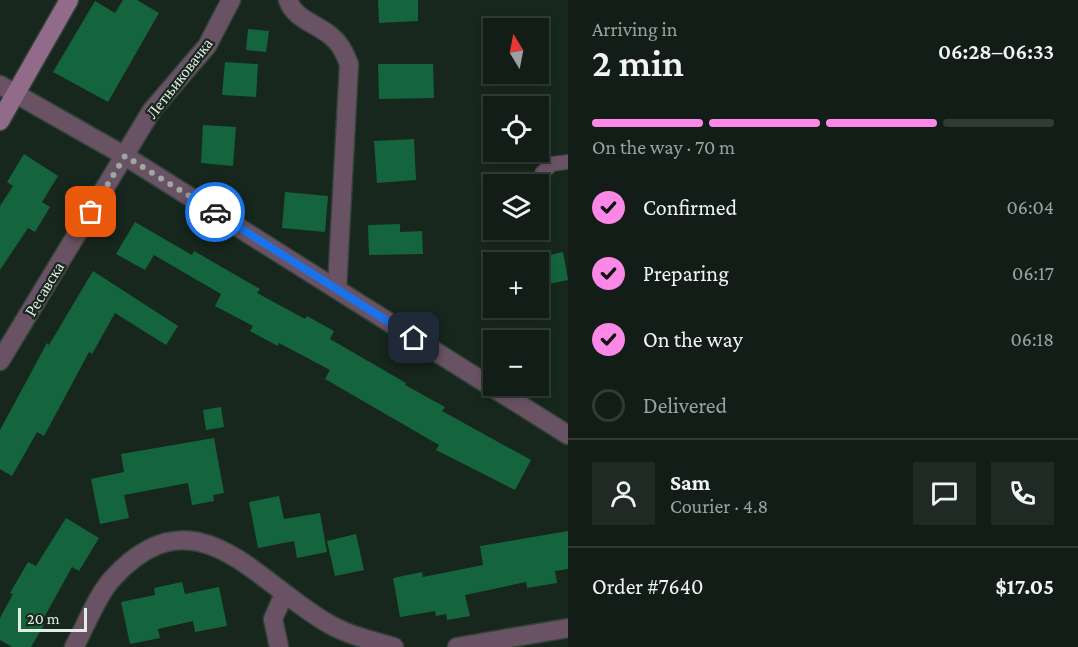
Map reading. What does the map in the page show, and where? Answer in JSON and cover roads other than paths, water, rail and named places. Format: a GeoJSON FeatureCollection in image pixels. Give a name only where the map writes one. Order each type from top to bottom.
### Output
{"type":"FeatureCollection","features":[{"type":"Feature","properties":{"kind":"street"},"geometry":{"type":"LineString","coordinates":[[0,121],[69,0]]}},
{"type":"Feature","properties":{"kind":"street","name":"Летњиковачка"},"geometry":{"type":"LineString","coordinates":[[125,156],[152,110],[207,46],[231,0]]}},
{"type":"Feature","properties":{"kind":"street"},"geometry":{"type":"LineString","coordinates":[[288,0],[294,12],[332,36],[340,45],[349,64],[337,289]]}},
{"type":"Feature","properties":{"kind":"street"},"geometry":{"type":"LineString","coordinates":[[0,84],[125,156],[568,435]]}},
{"type":"Feature","properties":{"kind":"street","name":"Ресавска"},"geometry":{"type":"LineString","coordinates":[[0,361],[125,156]]}},
{"type":"Feature","properties":{"kind":"street"},"geometry":{"type":"LineString","coordinates":[[74,647],[110,581],[137,555],[157,545],[179,540],[206,542],[228,551],[284,594],[330,625],[394,647]]}},
{"type":"Feature","properties":{"kind":"street"},"geometry":{"type":"LineString","coordinates":[[279,647],[273,620],[284,594]]}},
{"type":"Feature","properties":{"kind":"street"},"geometry":{"type":"LineString","coordinates":[[457,647],[568,628]]}},
{"type":"Feature","properties":{"kind":"lane"},"geometry":{"type":"LineString","coordinates":[[542,173],[552,164],[568,162]]}}]}
